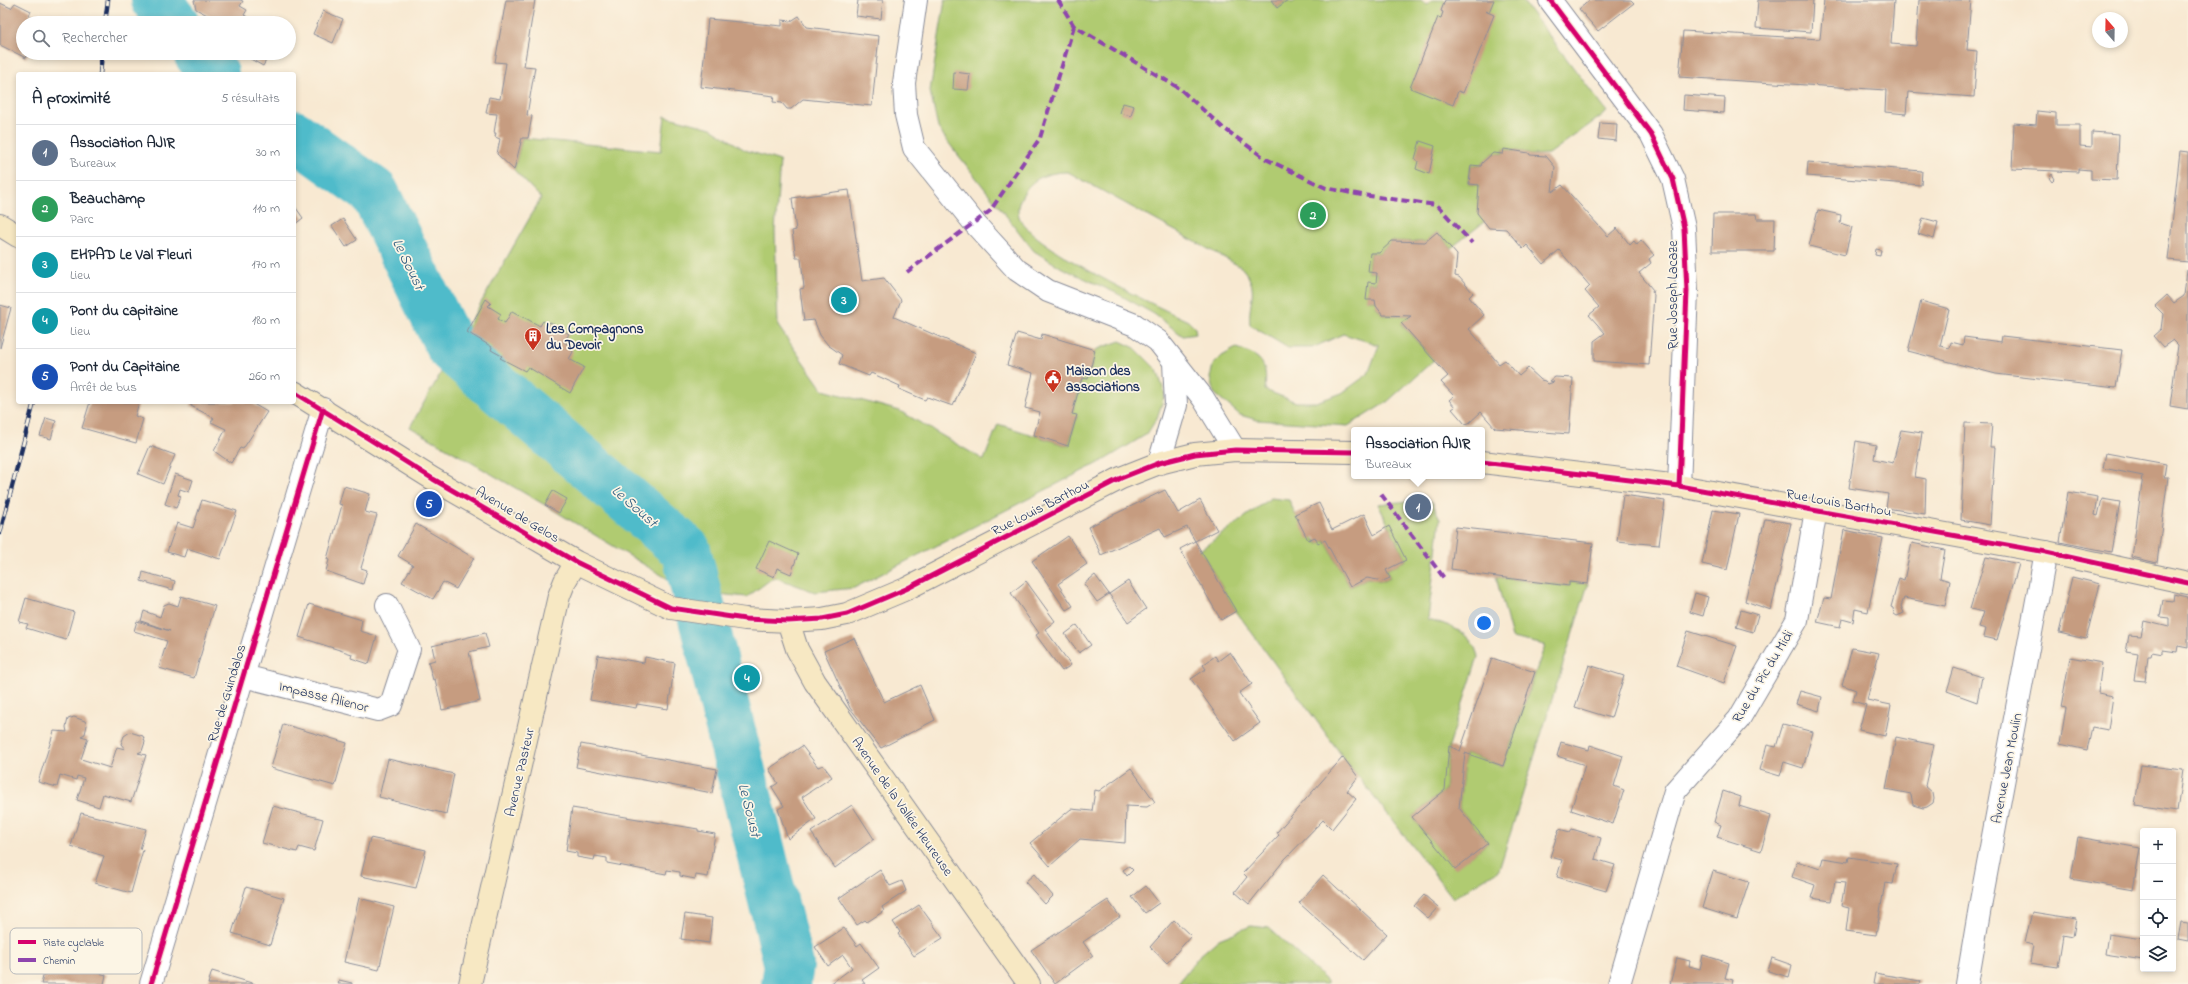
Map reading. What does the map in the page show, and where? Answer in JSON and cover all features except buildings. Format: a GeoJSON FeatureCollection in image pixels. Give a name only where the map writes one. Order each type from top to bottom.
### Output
{"type":"FeatureCollection","features":[{"type":"Feature","properties":{"kind":"street"},"geometry":{"type":"LineString","coordinates":[[916,0],[904,83],[906,115],[914,148],[975,224],[1017,270],[1048,291],[1135,325],[1158,341],[1203,398],[1235,450]]}},
{"type":"Feature","properties":{"kind":"street","name":"Rue Joseph Lacaze"},"geometry":{"type":"LineString","coordinates":[[1550,0],[1651,134],[1673,179],[1684,228],[1687,291],[1679,486]]}},
{"type":"Feature","properties":{"kind":"street"},"geometry":{"type":"LineString","coordinates":[[0,225],[16,235]]}},
{"type":"Feature","properties":{"kind":"street"},"geometry":{"type":"LineString","coordinates":[[1159,463],[1176,405],[1174,362]]}},
{"type":"Feature","properties":{"kind":"street","name":"Avenue de Gelos"},"geometry":{"type":"LineString","coordinates":[[296,393],[324,409],[433,479],[576,562],[671,608],[745,619]]}},
{"type":"Feature","properties":{"kind":"street","name":"Rue de Guindalos"},"geometry":{"type":"LineString","coordinates":[[151,984],[324,409]]}},
{"type":"Feature","properties":{"kind":"street","name":"Rue Louis Barthou"},"geometry":{"type":"LineString","coordinates":[[745,619],[788,621],[822,619],[847,614],[906,588],[1121,478],[1159,463],[1195,454],[1235,450],[1351,452]]}},
{"type":"Feature","properties":{"kind":"street","name":"Rue Louis Barthou"},"geometry":{"type":"LineString","coordinates":[[1485,462],[1679,486],[2046,552],[2188,583]]}},
{"type":"Feature","properties":{"kind":"street","name":"Rue du Pic du Midi"},"geometry":{"type":"LineString","coordinates":[[1619,984],[1675,791],[1739,719],[1797,620],[1816,510]]}},
{"type":"Feature","properties":{"kind":"street","name":"Avenue Jean Moulin"},"geometry":{"type":"LineString","coordinates":[[1967,984],[1982,893],[2046,552]]}},
{"type":"Feature","properties":{"kind":"street","name":"Avenue Pasteur"},"geometry":{"type":"LineString","coordinates":[[470,984],[559,596],[565,581],[576,562]]}},
{"type":"Feature","properties":{"kind":"street","name":"Impasse Alienor"},"geometry":{"type":"LineString","coordinates":[[244,676],[378,710],[390,704],[410,649],[386,605]]}},
{"type":"Feature","properties":{"kind":"street","name":"Avenue de la Vallée Heureuse"},"geometry":{"type":"LineString","coordinates":[[788,621],[797,649],[814,682],[1029,984]]}},
{"type":"Feature","properties":{"kind":"green space"},"geometry":{"type":"Polygon","coordinates":[[[945,0],[1271,0],[1277,8],[1288,0],[1292,3],[1296,0],[1421,0],[1427,5],[1432,0],[1522,0],[1607,112],[1549,154],[1530,155],[1529,153],[1504,149],[1503,154],[1493,153],[1482,163],[1481,166],[1471,165],[1469,184],[1479,185],[1484,222],[1451,248],[1437,232],[1425,242],[1392,241],[1379,253],[1370,253],[1368,272],[1377,273],[1376,283],[1368,282],[1367,300],[1375,300],[1376,306],[1383,315],[1411,316],[1401,324],[1434,360],[1387,402],[1348,426],[1257,420],[1240,415],[1214,393],[1210,378],[1213,365],[1222,356],[1236,348],[1252,354],[1257,357],[1264,367],[1266,380],[1265,390],[1296,402],[1316,402],[1342,393],[1368,374],[1379,345],[1343,334],[1312,348],[1288,348],[1250,325],[1252,295],[1251,282],[1241,267],[1068,172],[1044,176],[1029,186],[1020,200],[1018,211],[1020,219],[1030,231],[1047,245],[1096,275],[1188,321],[1195,328],[1196,334],[1183,336],[1154,314],[1116,293],[1062,268],[1034,251],[938,128],[930,91],[945,0]]]}},
{"type":"Feature","properties":{"kind":"green space"},"geometry":{"type":"Polygon","coordinates":[[[665,116],[711,128],[745,150],[780,161],[775,231],[778,326],[823,390],[900,411],[984,460],[998,424],[1068,446],[1077,416],[1072,414],[1082,378],[1088,379],[1095,350],[1120,341],[1135,348],[1157,370],[1165,394],[1157,418],[1147,434],[1106,459],[854,588],[815,592],[774,577],[747,597],[688,591],[545,505],[410,427],[541,198],[514,170],[522,138],[661,151],[665,116]]]}},
{"type":"Feature","properties":{"kind":"green space"},"geometry":{"type":"Polygon","coordinates":[[[1271,498],[1289,500],[1295,514],[1318,544],[1325,540],[1350,587],[1367,578],[1383,581],[1390,578],[1386,570],[1406,560],[1378,504],[1421,500],[1432,502],[1440,519],[1428,619],[1452,627],[1466,636],[1475,649],[1478,657],[1449,746],[1445,790],[1412,817],[1455,868],[1488,843],[1459,808],[1465,753],[1503,766],[1545,645],[1512,638],[1496,577],[1568,586],[1569,582],[1588,584],[1499,870],[1453,898],[1343,757],[1236,611],[1200,550],[1271,498]]]}},
{"type":"Feature","properties":{"kind":"green space"},"geometry":{"type":"Polygon","coordinates":[[[1251,926],[1269,928],[1327,981],[1327,984],[1177,984],[1198,957],[1219,939],[1251,926]]]}},
{"type":"Feature","properties":{"kind":"waterway","name":"Le Soust"},"geometry":{"type":"LineString","coordinates":[[156,0],[169,16]]}},
{"type":"Feature","properties":{"kind":"waterway","name":"Le Soust"},"geometry":{"type":"LineString","coordinates":[[203,60],[212,72]]}},
{"type":"Feature","properties":{"kind":"waterway","name":"Le Soust"},"geometry":{"type":"LineString","coordinates":[[296,136],[374,192],[451,348],[686,550],[789,965],[786,984]]}},
{"type":"Feature","properties":{"kind":"railway"},"geometry":{"type":"LineString","coordinates":[[106,16],[108,0]]}},
{"type":"Feature","properties":{"kind":"railway"},"geometry":{"type":"LineString","coordinates":[[100,72],[101,60]]}},
{"type":"Feature","properties":{"kind":"railway"},"geometry":{"type":"LineString","coordinates":[[0,533],[33,404]]}},
{"type":"Feature","properties":{"kind":"marked path"},"geometry":{"type":"LineString","coordinates":[[1058,0],[1074,26],[1179,88],[1222,127],[1266,159],[1326,188],[1362,195],[1437,205],[1472,243]]}},
{"type":"Feature","properties":{"kind":"marked path"},"geometry":{"type":"LineString","coordinates":[[907,272],[990,211],[1040,138],[1074,26]]}},
{"type":"Feature","properties":{"kind":"marked path"},"geometry":{"type":"LineString","coordinates":[[1381,494],[1444,578]]}},
{"type":"Feature","properties":{"kind":"cycle path"},"geometry":{"type":"LineString","coordinates":[[1550,0],[1651,134],[1673,179],[1684,228],[1687,291],[1679,486]]}},
{"type":"Feature","properties":{"kind":"cycle path"},"geometry":{"type":"LineString","coordinates":[[296,393],[433,479],[576,562],[671,608],[745,619],[788,621],[822,619],[847,614],[906,589],[1121,478],[1159,463],[1195,454],[1235,450],[1351,452]]}},
{"type":"Feature","properties":{"kind":"cycle path"},"geometry":{"type":"LineString","coordinates":[[151,984],[323,409]]}},
{"type":"Feature","properties":{"kind":"cycle path"},"geometry":{"type":"LineString","coordinates":[[1485,462],[1679,486],[2046,552],[2188,583]]}},
{"type":"Feature","properties":{"kind":"place","name":"Beauchamp"},"geometry":{"type":"Point","coordinates":[1313,215]}},
{"type":"Feature","properties":{"kind":"place","name":"EHPAD Le Val Fleuri"},"geometry":{"type":"Point","coordinates":[844,300]}},
{"type":"Feature","properties":{"kind":"place","name":"Les Compagnons du Devoir"},"geometry":{"type":"Point","coordinates":[533,351]}},
{"type":"Feature","properties":{"kind":"place","name":"Maison des associations"},"geometry":{"type":"Point","coordinates":[1053,393]}},
{"type":"Feature","properties":{"kind":"place","name":"Pont du Capitaine"},"geometry":{"type":"Point","coordinates":[429,504]}},
{"type":"Feature","properties":{"kind":"place","name":"Association AJIR"},"geometry":{"type":"Point","coordinates":[1418,507]}},
{"type":"Feature","properties":{"kind":"place","name":"Pont du capitaine"},"geometry":{"type":"Point","coordinates":[747,678]}}]}
